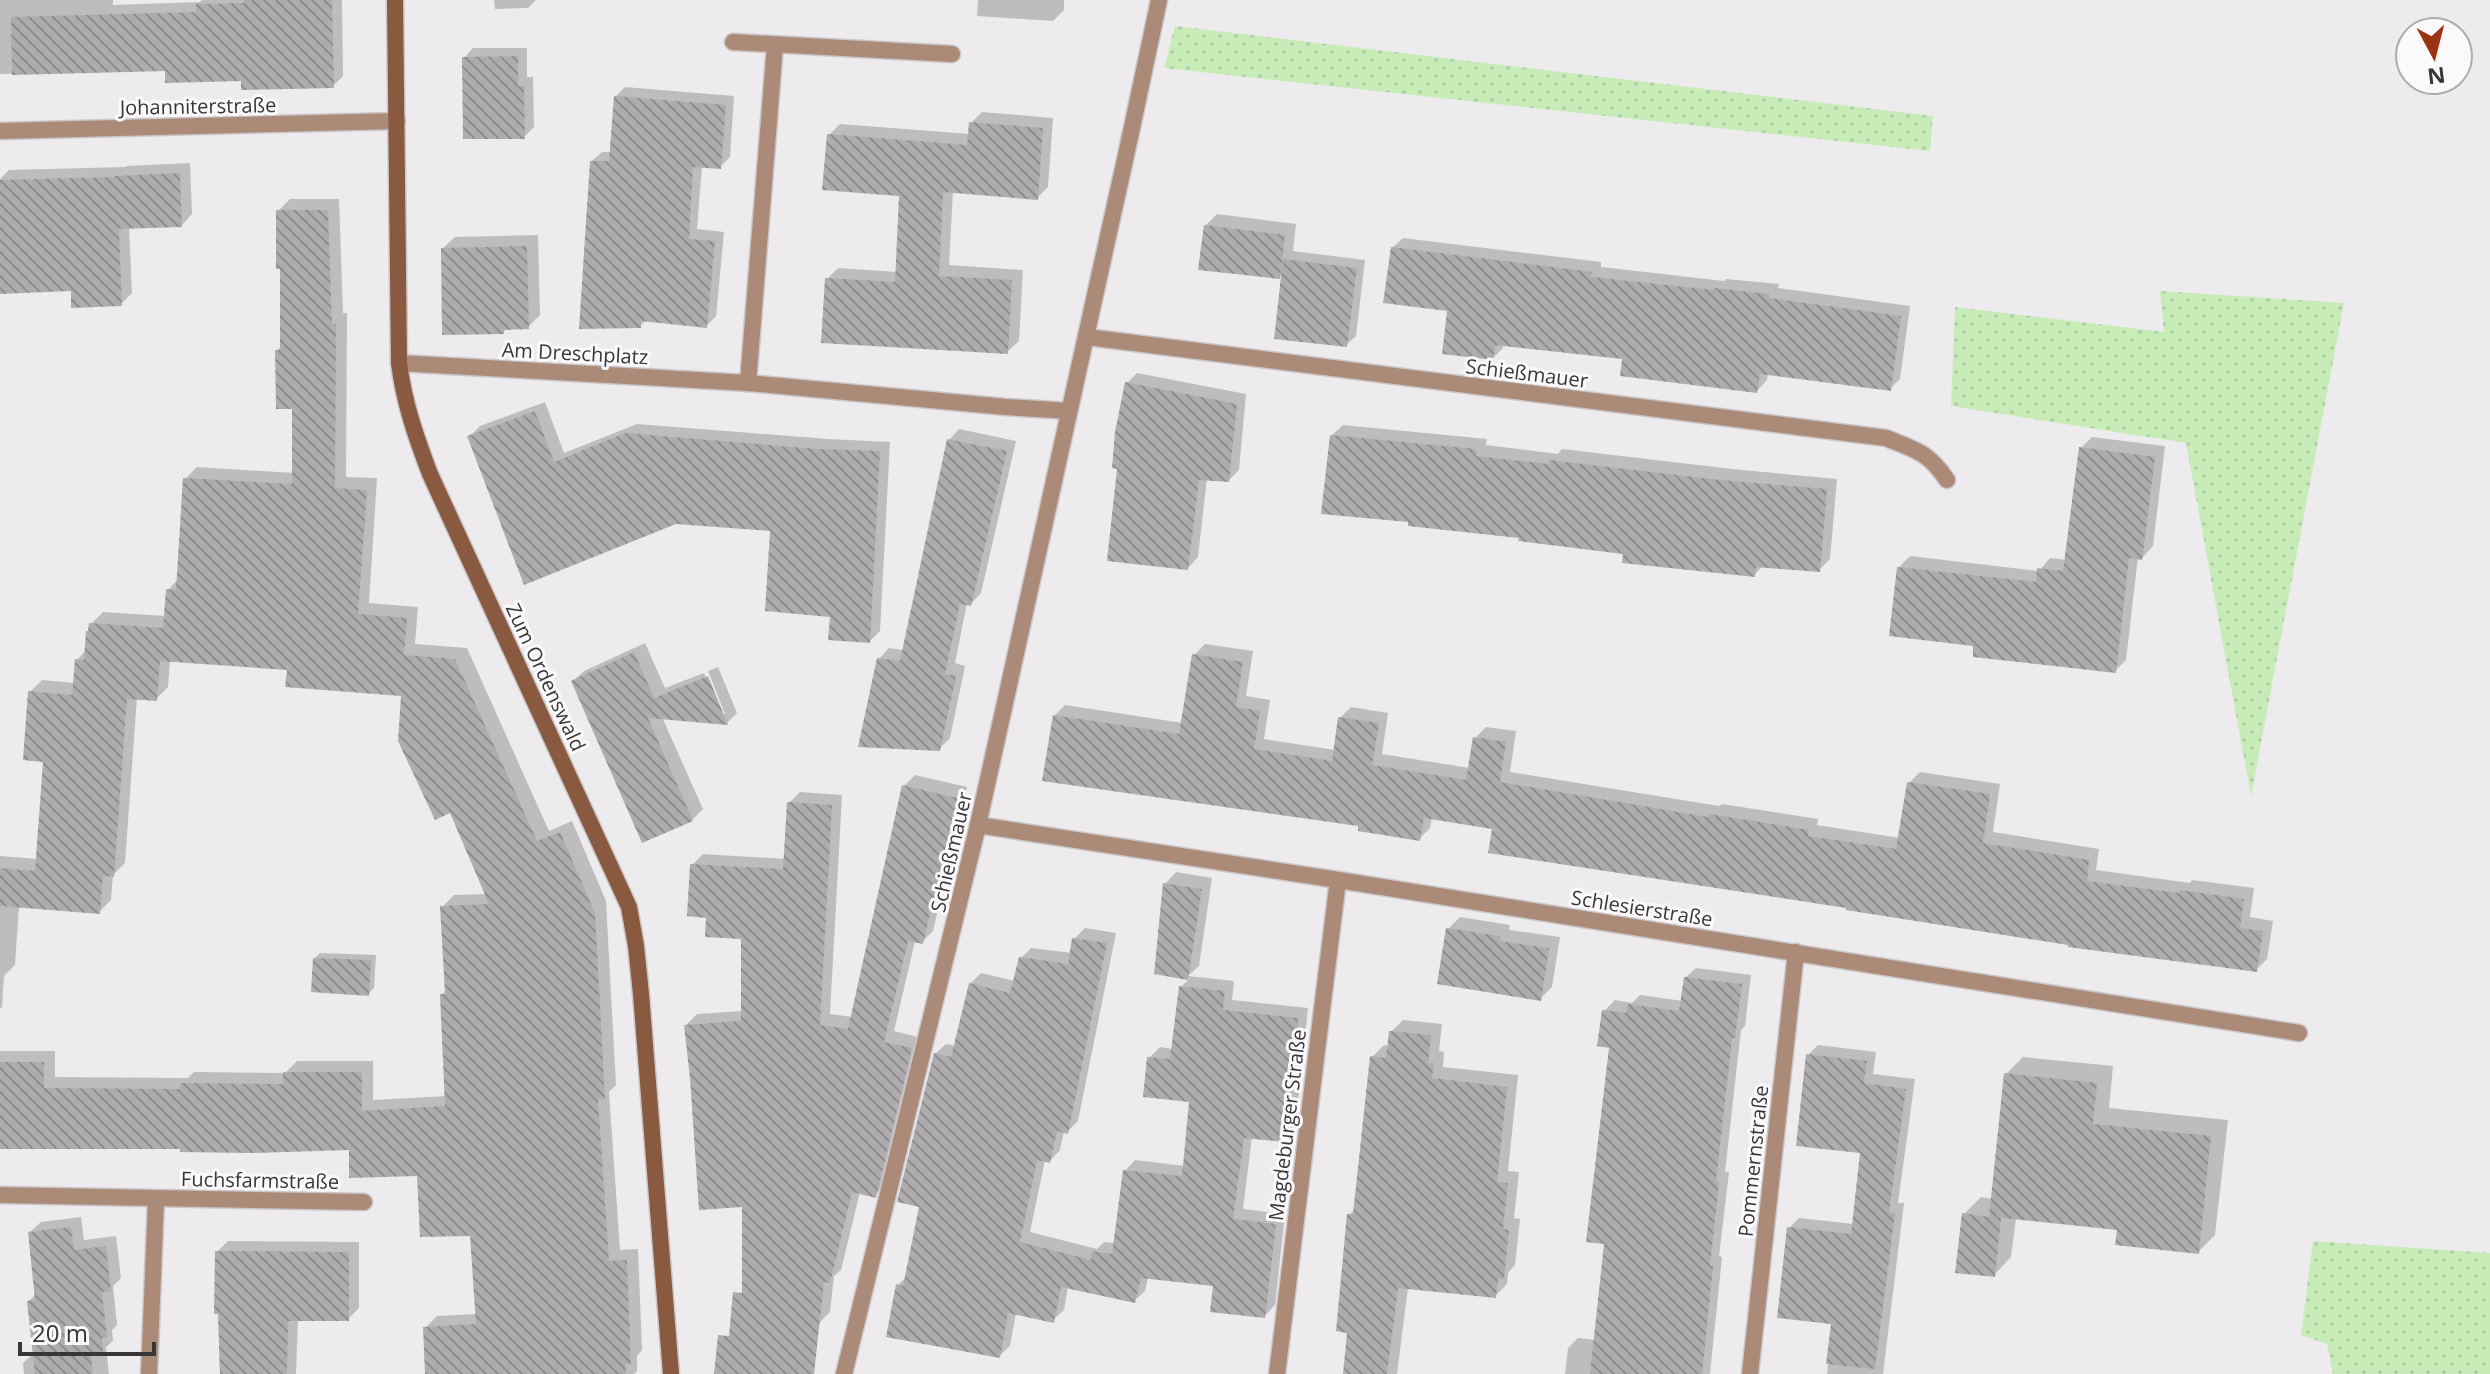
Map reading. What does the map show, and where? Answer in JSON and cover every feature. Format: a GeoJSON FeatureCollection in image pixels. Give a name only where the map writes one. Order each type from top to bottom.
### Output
{"type":"FeatureCollection","features":[{"type":"Feature","properties":{"kind":"street","name":"Zum Ordenswald"},"geometry":{"type":"LineString","coordinates":[[395,0],[399,363],[403,395],[410,424],[430,474],[629,907],[641,994],[671,1374]]}},
{"type":"Feature","properties":{"kind":"street","name":"Schießmauer"},"geometry":{"type":"LineString","coordinates":[[844,1374],[978,825],[1159,0]]}},
{"type":"Feature","properties":{"kind":"street"},"geometry":{"type":"LineString","coordinates":[[733,42],[952,54]]}},
{"type":"Feature","properties":{"kind":"street"},"geometry":{"type":"LineString","coordinates":[[748,383],[775,45]]}},
{"type":"Feature","properties":{"kind":"street","name":"Johanniterstraße"},"geometry":{"type":"LineString","coordinates":[[0,131],[397,121]]}},
{"type":"Feature","properties":{"kind":"street","name":"Schießmauer"},"geometry":{"type":"LineString","coordinates":[[1087,337],[1886,438],[1917,450],[1936,462],[1947,480]]}},
{"type":"Feature","properties":{"kind":"street","name":"Am Dreschplatz"},"geometry":{"type":"LineString","coordinates":[[399,363],[748,383],[1069,411]]}},
{"type":"Feature","properties":{"kind":"street","name":"Schlesierstraße"},"geometry":{"type":"LineString","coordinates":[[978,825],[2299,1033]]}},
{"type":"Feature","properties":{"kind":"street","name":"Magdeburger Straße"},"geometry":{"type":"LineString","coordinates":[[1277,1374],[1338,880]]}},
{"type":"Feature","properties":{"kind":"street","name":"Pommernstraße"},"geometry":{"type":"LineString","coordinates":[[1750,1374],[1796,952]]}},
{"type":"Feature","properties":{"kind":"street","name":"Fuchsfarmstraße"},"geometry":{"type":"LineString","coordinates":[[0,1195],[364,1202]]}},
{"type":"Feature","properties":{"kind":"street","name":"Fuchsfarmstraße"},"geometry":{"type":"LineString","coordinates":[[149,1374],[156,1199]]}},
{"type":"Feature","properties":{"kind":"green space"},"geometry":{"type":"Polygon","coordinates":[[[1175,26],[1933,116],[1930,151],[1164,68],[1175,26]]]}},
{"type":"Feature","properties":{"kind":"green space"},"geometry":{"type":"Polygon","coordinates":[[[2160,291],[2344,303],[2251,796],[2186,443],[1951,406],[1955,307],[2164,332],[2160,291]]]}},
{"type":"Feature","properties":{"kind":"green space"},"geometry":{"type":"Polygon","coordinates":[[[2313,1241],[2490,1253],[2490,1374],[2333,1374],[2327,1344],[2301,1335],[2313,1241]]]}},
{"type":"Feature","properties":{"kind":"building"},"geometry":{"type":"Polygon","coordinates":[[[244,0],[332,0],[334,88],[241,90],[241,81],[165,83],[165,71],[12,75],[11,17],[196,12],[196,4],[244,3],[244,0]]]}},
{"type":"Feature","properties":{"kind":"building"},"geometry":{"type":"Polygon","coordinates":[[[518,56],[518,86],[524,86],[525,139],[463,139],[462,57],[518,56]]]}},
{"type":"Feature","properties":{"kind":"building"},"geometry":{"type":"Polygon","coordinates":[[[614,96],[726,105],[721,169],[693,167],[689,239],[715,241],[707,328],[641,321],[641,328],[579,329],[590,161],[609,161],[614,96]]]}},
{"type":"Feature","properties":{"kind":"building"},"geometry":{"type":"Polygon","coordinates":[[[969,122],[1043,128],[1038,200],[943,192],[939,276],[1012,280],[1008,354],[821,343],[825,278],[895,282],[899,196],[822,190],[827,134],[967,145],[969,122]]]}},
{"type":"Feature","properties":{"kind":"building"},"geometry":{"type":"Polygon","coordinates":[[[180,173],[182,227],[119,229],[122,306],[71,308],[71,291],[0,294],[0,180],[180,173]]]}},
{"type":"Feature","properties":{"kind":"building"},"geometry":{"type":"Polygon","coordinates":[[[276,210],[328,210],[332,324],[336,324],[335,488],[367,490],[358,614],[407,618],[404,655],[455,659],[537,841],[560,832],[595,913],[605,1099],[598,1099],[609,1261],[627,1260],[631,1364],[625,1364],[626,1374],[425,1374],[423,1327],[476,1324],[470,1236],[420,1237],[417,1176],[349,1178],[349,1150],[250,1153],[180,1152],[180,1149],[0,1149],[0,1062],[44,1062],[44,1088],[180,1089],[180,1083],[283,1084],[283,1072],[362,1072],[362,1111],[445,1106],[440,994],[445,994],[440,906],[489,904],[450,813],[435,820],[398,741],[401,696],[285,687],[287,670],[160,661],[157,701],[127,699],[114,877],[103,876],[100,914],[0,906],[0,868],[35,871],[43,762],[23,760],[28,691],[72,695],[75,659],[84,660],[89,623],[163,628],[166,589],[176,590],[183,478],[292,484],[292,409],[276,409],[275,350],[280,350],[280,269],[276,269],[276,210]]]}},
{"type":"Feature","properties":{"kind":"building"},"geometry":{"type":"Polygon","coordinates":[[[1204,225],[1285,235],[1280,279],[1198,270],[1204,225]]]}},
{"type":"Feature","properties":{"kind":"building"},"geometry":{"type":"Polygon","coordinates":[[[527,246],[529,329],[504,330],[504,334],[442,335],[441,248],[527,246]]]}},
{"type":"Feature","properties":{"kind":"building"},"geometry":{"type":"Polygon","coordinates":[[[1391,247],[1592,272],[1591,277],[1769,294],[1769,298],[1901,316],[1891,391],[1760,374],[1757,393],[1620,376],[1622,359],[1495,345],[1493,360],[1442,354],[1447,311],[1383,303],[1391,247]]]}},
{"type":"Feature","properties":{"kind":"building"},"geometry":{"type":"Polygon","coordinates":[[[1283,259],[1357,268],[1347,347],[1274,339],[1283,259]]]}},
{"type":"Feature","properties":{"kind":"building"},"geometry":{"type":"Polygon","coordinates":[[[1125,382],[1237,404],[1229,482],[1199,480],[1188,570],[1107,561],[1117,469],[1112,468],[1115,432],[1125,382]]]}},
{"type":"Feature","properties":{"kind":"building"},"geometry":{"type":"Polygon","coordinates":[[[535,411],[554,462],[625,433],[817,449],[880,451],[870,643],[828,640],[830,617],[765,611],[770,531],[676,524],[524,585],[467,436],[535,411]]]}},
{"type":"Feature","properties":{"kind":"building"},"geometry":{"type":"Polygon","coordinates":[[[1330,435],[1476,449],[1476,456],[1549,464],[1549,460],[1827,489],[1820,572],[1756,567],[1755,577],[1622,563],[1623,554],[1518,541],[1519,538],[1408,526],[1408,522],[1321,514],[1330,435]]]}},
{"type":"Feature","properties":{"kind":"building"},"geometry":{"type":"Polygon","coordinates":[[[947,439],[1007,451],[971,606],[960,604],[945,674],[956,676],[940,751],[858,747],[877,658],[900,661],[947,439]]]}},
{"type":"Feature","properties":{"kind":"building"},"geometry":{"type":"Polygon","coordinates":[[[2079,447],[2155,457],[2142,560],[2129,558],[2116,673],[1973,657],[1973,646],[1889,636],[1897,567],[2036,582],[2037,568],[2063,571],[2079,447]]]}},
{"type":"Feature","properties":{"kind":"building"},"geometry":{"type":"Polygon","coordinates":[[[634,652],[654,698],[708,676],[728,725],[648,718],[693,821],[642,843],[571,681],[634,652]]]}},
{"type":"Feature","properties":{"kind":"building"},"geometry":{"type":"Polygon","coordinates":[[[1192,654],[1243,662],[1236,707],[1260,711],[1254,749],[1332,761],[1338,717],[1379,723],[1372,765],[1466,780],[1473,737],[1506,742],[1500,782],[1708,817],[1709,814],[1809,830],[1808,836],[1896,849],[1907,782],[1990,794],[1983,843],[2089,860],[2087,881],[2244,899],[2240,928],[2263,931],[2257,972],[2068,947],[1846,908],[1488,853],[1492,829],[1424,818],[1420,841],[1358,831],[1358,826],[1042,781],[1053,715],[1179,734],[1192,654]]]}},
{"type":"Feature","properties":{"kind":"building"},"geometry":{"type":"Polygon","coordinates":[[[902,785],[957,798],[923,944],[908,941],[884,1042],[912,1048],[876,1198],[852,1192],[830,1283],[824,1282],[814,1374],[714,1374],[718,1335],[729,1336],[733,1292],[742,1293],[742,1207],[699,1210],[684,1025],[741,1021],[741,939],[705,937],[706,918],[687,916],[690,864],[783,869],[787,802],[832,805],[820,1025],[848,1029],[902,785]]]}},
{"type":"Feature","properties":{"kind":"building"},"geometry":{"type":"Polygon","coordinates":[[[1163,883],[1202,889],[1188,980],[1154,974],[1163,883]]]}},
{"type":"Feature","properties":{"kind":"building"},"geometry":{"type":"Polygon","coordinates":[[[1446,928],[1500,936],[1499,941],[1549,948],[1541,1001],[1437,984],[1446,928]]]}},
{"type":"Feature","properties":{"kind":"building"},"geometry":{"type":"Polygon","coordinates":[[[1072,938],[1107,943],[1068,1134],[1057,1131],[1050,1163],[1037,1160],[1020,1242],[1091,1260],[1092,1251],[1112,1254],[1123,1170],[1182,1176],[1189,1102],[1143,1097],[1147,1057],[1170,1059],[1179,986],[1225,991],[1223,1010],[1298,1018],[1285,1142],[1244,1138],[1233,1219],[1276,1224],[1265,1318],[1210,1312],[1213,1286],[1141,1278],[1135,1303],[1061,1287],[1054,1323],[1008,1313],[1000,1358],[886,1337],[896,1284],[903,1286],[919,1207],[897,1202],[934,1053],[951,1057],[969,983],[1010,993],[1019,957],[1068,964],[1072,938]]]}},
{"type":"Feature","properties":{"kind":"building"},"geometry":{"type":"Polygon","coordinates":[[[313,958],[371,960],[369,996],[311,992],[313,958]]]}},
{"type":"Feature","properties":{"kind":"building"},"geometry":{"type":"Polygon","coordinates":[[[1684,977],[1742,984],[1735,1038],[1732,1038],[1716,1181],[1719,1182],[1710,1266],[1713,1266],[1702,1374],[1590,1374],[1604,1244],[1586,1242],[1609,1048],[1597,1046],[1602,1010],[1626,1013],[1628,1004],[1679,1011],[1684,977]]]}},
{"type":"Feature","properties":{"kind":"building"},"geometry":{"type":"Polygon","coordinates":[[[1389,1031],[1431,1035],[1428,1063],[1434,1063],[1432,1078],[1507,1087],[1497,1182],[1508,1183],[1503,1229],[1509,1230],[1504,1279],[1498,1279],[1496,1298],[1398,1288],[1387,1374],[1343,1374],[1347,1333],[1336,1331],[1347,1214],[1353,1214],[1370,1056],[1386,1058],[1389,1031]]]}},
{"type":"Feature","properties":{"kind":"building"},"geometry":{"type":"Polygon","coordinates":[[[1806,1054],[1867,1061],[1864,1083],[1906,1089],[1889,1212],[1895,1213],[1875,1369],[1826,1364],[1831,1324],[1777,1318],[1787,1227],[1851,1234],[1860,1153],[1796,1146],[1806,1054]]]}},
{"type":"Feature","properties":{"kind":"building"},"geometry":{"type":"Polygon","coordinates":[[[2004,1073],[2097,1083],[2093,1124],[2211,1136],[2199,1254],[2115,1245],[2117,1230],[1993,1217],[2001,1218],[1995,1277],[1955,1273],[1962,1213],[1989,1217],[2004,1073]]]}},
{"type":"Feature","properties":{"kind":"building"},"geometry":{"type":"Polygon","coordinates":[[[71,1227],[74,1250],[106,1246],[111,1291],[102,1292],[107,1338],[102,1338],[103,1353],[91,1355],[93,1374],[35,1374],[27,1301],[35,1300],[28,1232],[71,1227]]]}},
{"type":"Feature","properties":{"kind":"building"},"geometry":{"type":"Polygon","coordinates":[[[215,1251],[349,1252],[349,1321],[288,1321],[287,1374],[220,1374],[218,1314],[214,1314],[215,1251]]]}}]}
